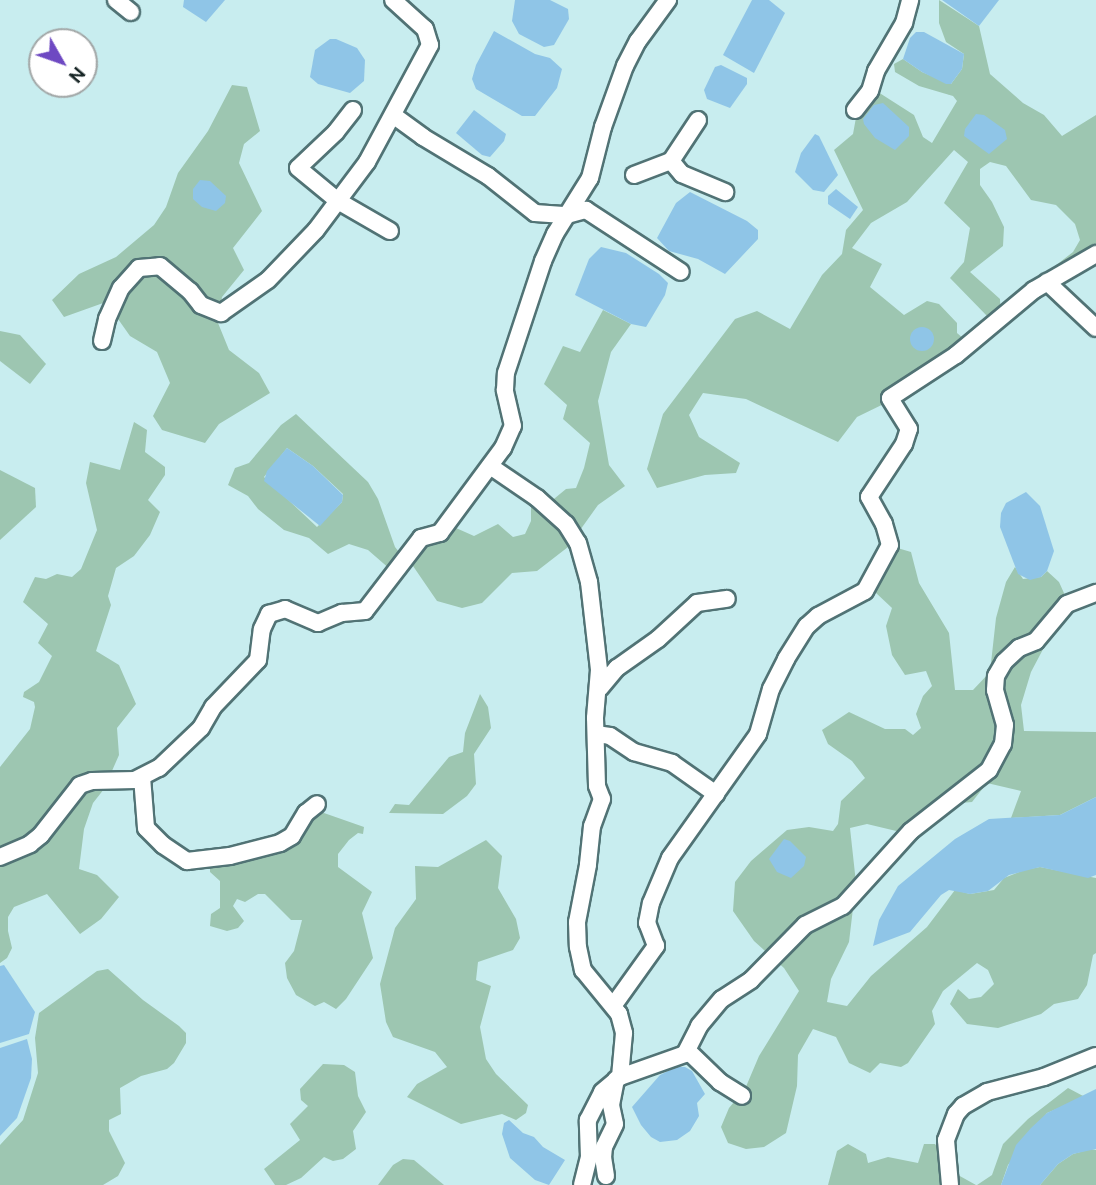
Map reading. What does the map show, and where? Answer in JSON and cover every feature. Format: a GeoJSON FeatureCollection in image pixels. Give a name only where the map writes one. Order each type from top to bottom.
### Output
{"type":"FeatureCollection","features":[{"type":"Feature","properties":{"kind":"street"},"geometry":{"type":"LineString","coordinates":[[116,0],[131,12]]}},
{"type":"Feature","properties":{"kind":"street"},"geometry":{"type":"LineString","coordinates":[[102,341],[107,318],[121,288],[139,268],[160,266],[190,290],[209,310],[226,311],[268,280],[316,230],[367,162],[430,45],[425,29],[393,0]]}},
{"type":"Feature","properties":{"kind":"street"},"geometry":{"type":"LineString","coordinates":[[0,857],[30,844],[41,835],[80,785],[92,781],[142,777],[159,768],[197,733],[213,707],[258,660],[262,629],[269,614],[285,609],[318,623],[342,613],[365,611],[421,538],[440,533],[503,448],[513,426],[505,390],[506,373],[542,261],[590,178],[603,127],[625,66],[638,41],[668,0]]}},
{"type":"Feature","properties":{"kind":"street"},"geometry":{"type":"LineString","coordinates":[[855,110],[870,90],[876,71],[904,23],[910,0]]}},
{"type":"Feature","properties":{"kind":"street"},"geometry":{"type":"LineString","coordinates":[[353,110],[336,132],[298,168],[338,201],[390,231]]}},
{"type":"Feature","properties":{"kind":"street"},"geometry":{"type":"LineString","coordinates":[[393,115],[423,137],[488,176],[536,213],[567,215],[586,210],[681,272]]}},
{"type":"Feature","properties":{"kind":"street"},"geometry":{"type":"LineString","coordinates":[[634,175],[671,161],[698,120]]}},
{"type":"Feature","properties":{"kind":"street"},"geometry":{"type":"LineString","coordinates":[[671,161],[682,174],[724,192]]}},
{"type":"Feature","properties":{"kind":"street"},"geometry":{"type":"LineString","coordinates":[[613,1006],[656,946],[647,923],[650,903],[670,858],[761,727],[771,689],[807,626],[825,611],[865,591],[890,545],[884,524],[869,497],[904,444],[909,429],[890,398],[956,355],[1047,282],[1096,254]]}},
{"type":"Feature","properties":{"kind":"street"},"geometry":{"type":"LineString","coordinates":[[1047,282],[1096,328]]}},
{"type":"Feature","properties":{"kind":"street"},"geometry":{"type":"LineString","coordinates":[[490,466],[537,498],[566,524],[578,543],[591,595],[600,688],[596,734],[597,786],[602,799],[592,826],[577,922],[578,947],[583,970],[613,1006],[625,1033],[611,1105],[615,1128],[604,1147],[606,1176]]}},
{"type":"Feature","properties":{"kind":"street"},"geometry":{"type":"LineString","coordinates":[[582,1185],[590,1157],[590,1111],[602,1092],[618,1078],[681,1057],[688,1051],[699,1026],[722,999],[751,980],[805,925],[843,906],[911,831],[989,770],[999,752],[1004,735],[1005,725],[995,690],[996,676],[1004,662],[1019,648],[1036,641],[1067,604],[1096,593]]}},
{"type":"Feature","properties":{"kind":"street"},"geometry":{"type":"LineString","coordinates":[[600,688],[617,667],[657,639],[697,603],[727,599]]}},
{"type":"Feature","properties":{"kind":"street"},"geometry":{"type":"LineString","coordinates":[[596,734],[610,736],[634,752],[672,763],[716,793]]}},
{"type":"Feature","properties":{"kind":"street"},"geometry":{"type":"LineString","coordinates":[[142,777],[146,828],[163,845],[187,861],[229,856],[288,840],[306,813],[317,804]]}},
{"type":"Feature","properties":{"kind":"street"},"geometry":{"type":"LineString","coordinates":[[688,1051],[720,1083],[742,1097]]}},
{"type":"Feature","properties":{"kind":"street"},"geometry":{"type":"LineString","coordinates":[[950,1185],[946,1140],[956,1114],[963,1106],[987,1092],[1044,1077],[1096,1056]]}},
{"type":"Feature","properties":{"kind":"green space"},"geometry":{"type":"Polygon","coordinates":[[[939,0],[979,26],[990,74],[1023,103],[1044,115],[1062,136],[1096,115],[1096,259],[1053,277],[1055,266],[1073,252],[1080,240],[1075,224],[1056,205],[1031,200],[1006,166],[990,162],[980,169],[980,185],[1004,227],[1003,246],[970,272],[1000,299],[1001,323],[896,398],[857,417],[838,442],[746,399],[703,393],[689,415],[699,437],[740,463],[736,473],[705,475],[657,488],[647,469],[663,414],[735,319],[757,311],[790,329],[822,275],[842,254],[846,230],[863,210],[834,150],[853,134],[857,112],[878,92],[914,115],[923,137],[932,143],[957,101],[953,96],[919,86],[895,72],[894,64],[903,59],[922,72],[951,84],[962,69],[964,54],[946,42],[939,23],[939,0]],[[954,150],[907,202],[871,223],[852,248],[882,264],[870,287],[904,315],[927,301],[939,304],[957,323],[957,333],[964,339],[988,317],[950,278],[964,262],[970,228],[944,203],[968,162],[954,150]]]}},
{"type":"Feature","properties":{"kind":"green space"},"geometry":{"type":"Polygon","coordinates":[[[232,85],[247,87],[260,131],[244,144],[239,163],[262,211],[233,248],[244,270],[222,297],[218,323],[229,350],[259,373],[270,393],[219,424],[205,443],[162,430],[153,416],[170,383],[157,352],[130,336],[106,302],[64,317],[52,300],[79,274],[116,257],[154,225],[166,207],[178,173],[208,131],[232,85]]]}},
{"type":"Feature","properties":{"kind":"green space"},"geometry":{"type":"Polygon","coordinates":[[[603,310],[631,324],[611,352],[598,401],[609,465],[625,486],[598,505],[568,547],[537,571],[512,573],[482,603],[462,608],[437,601],[413,566],[391,570],[368,550],[349,544],[328,554],[309,538],[284,530],[258,509],[248,496],[228,485],[235,468],[249,463],[281,425],[296,414],[368,482],[378,499],[395,547],[403,557],[432,531],[456,528],[474,536],[498,524],[513,537],[525,534],[531,521],[531,506],[542,499],[549,503],[566,489],[576,488],[584,468],[590,443],[563,419],[567,405],[544,384],[563,346],[580,352],[603,310]],[[287,448],[264,477],[317,527],[342,502],[343,494],[313,466],[287,448]]]}},
{"type":"Feature","properties":{"kind":"green space"},"geometry":{"type":"Polygon","coordinates":[[[0,331],[20,335],[46,364],[30,384],[0,361],[0,331]]]}},
{"type":"Feature","properties":{"kind":"green space"},"geometry":{"type":"Polygon","coordinates":[[[134,422],[147,430],[145,452],[165,467],[165,475],[148,500],[160,512],[150,535],[134,556],[116,568],[108,596],[111,605],[96,651],[119,665],[136,704],[117,728],[119,755],[104,789],[93,803],[84,829],[79,869],[97,875],[119,897],[101,919],[80,934],[47,894],[14,907],[8,917],[12,948],[7,958],[0,963],[0,767],[30,729],[35,707],[34,702],[23,697],[24,692],[39,682],[52,656],[38,643],[48,624],[23,602],[35,577],[46,579],[57,574],[72,577],[81,569],[97,530],[86,483],[90,462],[120,470],[134,422]]]}},
{"type":"Feature","properties":{"kind":"green space"},"geometry":{"type":"Polygon","coordinates":[[[0,470],[35,488],[36,507],[0,540],[0,470]]]}},
{"type":"Feature","properties":{"kind":"green space"},"geometry":{"type":"Polygon","coordinates":[[[894,547],[911,552],[919,583],[949,633],[955,690],[973,690],[990,672],[996,618],[1006,582],[1015,567],[1023,579],[1041,577],[1047,571],[1059,582],[1068,602],[1031,672],[1021,705],[1024,731],[1096,732],[1096,797],[1060,815],[1011,818],[1021,791],[987,783],[972,802],[949,804],[913,835],[867,824],[850,828],[856,883],[849,942],[831,979],[827,1002],[847,1006],[871,976],[927,927],[955,890],[970,894],[994,890],[1004,878],[1040,867],[1096,878],[1096,953],[1093,955],[1087,985],[1078,999],[1054,1004],[1041,1014],[998,1028],[967,1024],[950,1004],[958,989],[969,999],[981,997],[994,984],[988,970],[977,963],[943,991],[932,1011],[935,1024],[908,1063],[901,1067],[880,1063],[870,1073],[849,1063],[836,1037],[813,1029],[798,1055],[797,1086],[786,1133],[764,1147],[746,1149],[728,1143],[721,1127],[729,1108],[745,1089],[759,1056],[799,991],[784,968],[754,941],[733,911],[735,882],[751,861],[787,830],[809,827],[833,831],[838,824],[841,801],[865,778],[852,761],[828,744],[822,730],[849,712],[885,729],[905,729],[913,735],[921,728],[916,714],[923,696],[932,686],[926,671],[905,675],[892,655],[886,626],[892,608],[875,592],[876,577],[894,547]]]}},
{"type":"Feature","properties":{"kind":"green space"},"geometry":{"type":"Polygon","coordinates":[[[480,694],[488,707],[491,728],[474,754],[476,784],[467,796],[443,814],[389,813],[395,804],[409,805],[449,757],[463,752],[465,733],[480,694]]]}},
{"type":"Feature","properties":{"kind":"green space"},"geometry":{"type":"Polygon","coordinates":[[[324,813],[364,827],[363,834],[358,833],[349,840],[338,854],[338,867],[372,892],[362,913],[373,958],[346,999],[336,1009],[324,1002],[315,1006],[296,995],[287,978],[285,963],[294,951],[302,920],[291,920],[265,894],[258,894],[245,902],[237,899],[233,906],[244,921],[238,928],[227,931],[210,926],[211,914],[220,908],[220,881],[210,872],[210,863],[265,850],[304,815],[324,813]]]}},
{"type":"Feature","properties":{"kind":"green space"},"geometry":{"type":"Polygon","coordinates":[[[486,840],[502,856],[498,888],[516,919],[520,938],[513,950],[478,962],[476,980],[491,986],[480,1027],[486,1059],[496,1074],[528,1105],[526,1113],[516,1120],[502,1114],[461,1124],[407,1097],[417,1084],[447,1067],[435,1052],[393,1037],[386,1022],[380,984],[395,928],[416,899],[415,866],[438,867],[486,840]]]}},
{"type":"Feature","properties":{"kind":"green space"},"geometry":{"type":"Polygon","coordinates":[[[108,969],[143,1000],[179,1026],[186,1033],[186,1043],[174,1063],[167,1069],[141,1076],[120,1088],[121,1114],[109,1120],[109,1131],[125,1163],[118,1176],[103,1185],[0,1185],[0,1145],[23,1120],[38,1073],[35,1038],[39,1013],[97,971],[108,969]]]}},
{"type":"Feature","properties":{"kind":"green space"},"geometry":{"type":"Polygon","coordinates":[[[323,1064],[344,1065],[355,1072],[358,1096],[366,1112],[353,1131],[356,1149],[343,1159],[333,1161],[324,1157],[301,1178],[286,1185],[275,1185],[264,1169],[300,1140],[290,1124],[308,1106],[301,1100],[300,1089],[323,1064]]]}},
{"type":"Feature","properties":{"kind":"green space"},"geometry":{"type":"Polygon","coordinates":[[[1068,1088],[1085,1097],[1047,1113],[1008,1165],[1001,1185],[977,1185],[992,1175],[1003,1144],[1028,1119],[1068,1088]]]}},
{"type":"Feature","properties":{"kind":"green space"},"geometry":{"type":"Polygon","coordinates":[[[848,1144],[866,1154],[868,1163],[888,1157],[918,1163],[924,1144],[935,1144],[958,1175],[976,1185],[828,1185],[837,1151],[848,1144]]]}},
{"type":"Feature","properties":{"kind":"green space"},"geometry":{"type":"Polygon","coordinates":[[[1096,1150],[1096,1185],[1040,1185],[1058,1164],[1073,1154],[1096,1150]]]}},
{"type":"Feature","properties":{"kind":"green space"},"geometry":{"type":"Polygon","coordinates":[[[403,1159],[414,1160],[444,1185],[378,1185],[393,1165],[403,1159]]]}},
{"type":"Feature","properties":{"kind":"water"},"geometry":{"type":"Polygon","coordinates":[[[184,0],[225,0],[206,22],[183,7],[184,0]]]}},
{"type":"Feature","properties":{"kind":"water"},"geometry":{"type":"Polygon","coordinates":[[[515,0],[550,0],[568,9],[569,19],[554,45],[544,47],[519,34],[512,21],[515,0]]]}},
{"type":"Feature","properties":{"kind":"water"},"geometry":{"type":"Polygon","coordinates":[[[752,0],[769,0],[785,13],[754,73],[723,55],[752,0]]]}},
{"type":"Feature","properties":{"kind":"water"},"geometry":{"type":"Polygon","coordinates":[[[942,0],[999,0],[979,26],[942,0]]]}},
{"type":"Feature","properties":{"kind":"water"},"geometry":{"type":"Polygon","coordinates":[[[494,31],[535,54],[550,58],[562,69],[557,88],[535,116],[522,116],[476,89],[472,79],[476,65],[494,31]]]}},
{"type":"Feature","properties":{"kind":"water"},"geometry":{"type":"Polygon","coordinates":[[[916,32],[924,32],[964,54],[962,69],[951,84],[922,72],[903,59],[910,38],[916,32]]]}},
{"type":"Feature","properties":{"kind":"water"},"geometry":{"type":"Polygon","coordinates":[[[330,39],[357,48],[365,60],[364,81],[350,93],[318,84],[310,77],[315,50],[330,39]]]}},
{"type":"Feature","properties":{"kind":"water"},"geometry":{"type":"Polygon","coordinates":[[[721,65],[747,78],[747,84],[730,108],[707,99],[704,90],[715,67],[721,65]]]}},
{"type":"Feature","properties":{"kind":"water"},"geometry":{"type":"Polygon","coordinates":[[[883,103],[909,127],[909,136],[895,150],[875,138],[864,124],[863,119],[874,105],[883,103]]]}},
{"type":"Feature","properties":{"kind":"water"},"geometry":{"type":"Polygon","coordinates":[[[474,110],[506,134],[504,141],[490,157],[482,155],[456,133],[474,110]]]}},
{"type":"Feature","properties":{"kind":"water"},"geometry":{"type":"Polygon","coordinates":[[[976,114],[984,115],[1005,130],[1007,139],[989,154],[964,136],[965,129],[976,114]]]}},
{"type":"Feature","properties":{"kind":"water"},"geometry":{"type":"Polygon","coordinates":[[[815,134],[819,136],[838,175],[824,192],[813,190],[795,172],[801,153],[815,134]]]}},
{"type":"Feature","properties":{"kind":"water"},"geometry":{"type":"Polygon","coordinates":[[[200,180],[210,181],[226,196],[225,203],[216,211],[202,207],[193,199],[193,189],[200,180]]]}},
{"type":"Feature","properties":{"kind":"water"},"geometry":{"type":"Polygon","coordinates":[[[836,189],[858,207],[850,219],[828,204],[828,196],[836,189]]]}},
{"type":"Feature","properties":{"kind":"water"},"geometry":{"type":"Polygon","coordinates":[[[690,192],[747,221],[758,230],[758,239],[725,274],[698,259],[669,251],[657,238],[676,203],[690,192]]]}},
{"type":"Feature","properties":{"kind":"water"},"geometry":{"type":"Polygon","coordinates":[[[601,247],[626,253],[668,283],[665,295],[646,327],[631,324],[575,295],[589,259],[601,247]]]}},
{"type":"Feature","properties":{"kind":"water"},"geometry":{"type":"Polygon","coordinates":[[[922,327],[930,331],[934,339],[930,347],[922,351],[914,347],[910,339],[914,331],[922,327]]]}},
{"type":"Feature","properties":{"kind":"water"},"geometry":{"type":"Polygon","coordinates":[[[287,448],[313,466],[343,495],[342,502],[320,526],[264,481],[267,471],[287,448]]]}},
{"type":"Feature","properties":{"kind":"water"},"geometry":{"type":"Polygon","coordinates":[[[1026,492],[1040,506],[1054,551],[1047,571],[1041,577],[1030,580],[1018,574],[1000,527],[1001,513],[1006,503],[1026,492]]]}},
{"type":"Feature","properties":{"kind":"water"},"geometry":{"type":"Polygon","coordinates":[[[1096,797],[1096,875],[1088,878],[1040,867],[1009,875],[988,891],[970,894],[949,890],[941,895],[910,932],[873,946],[879,920],[898,886],[955,839],[989,819],[1060,815],[1096,797]]]}},
{"type":"Feature","properties":{"kind":"water"},"geometry":{"type":"Polygon","coordinates":[[[784,839],[790,841],[806,857],[804,866],[791,878],[777,872],[769,859],[784,839]]]}},
{"type":"Feature","properties":{"kind":"water"},"geometry":{"type":"Polygon","coordinates":[[[4,965],[35,1012],[29,1034],[0,1043],[0,966],[4,965]]]}},
{"type":"Feature","properties":{"kind":"water"},"geometry":{"type":"Polygon","coordinates":[[[27,1039],[32,1059],[31,1078],[17,1118],[0,1136],[0,1048],[27,1039]]]}},
{"type":"Feature","properties":{"kind":"water"},"geometry":{"type":"Polygon","coordinates":[[[676,1067],[685,1067],[692,1071],[705,1094],[697,1103],[699,1116],[690,1131],[677,1140],[660,1142],[651,1137],[641,1125],[632,1107],[660,1075],[676,1067]]]}},
{"type":"Feature","properties":{"kind":"water"},"geometry":{"type":"Polygon","coordinates":[[[1096,1089],[1096,1149],[1073,1154],[1058,1164],[1040,1185],[1001,1185],[1016,1145],[1031,1128],[1047,1113],[1096,1089]]]}},
{"type":"Feature","properties":{"kind":"water"},"geometry":{"type":"Polygon","coordinates":[[[509,1120],[523,1133],[534,1137],[543,1147],[565,1160],[549,1185],[535,1180],[510,1158],[502,1134],[504,1123],[509,1120]]]}}]}
